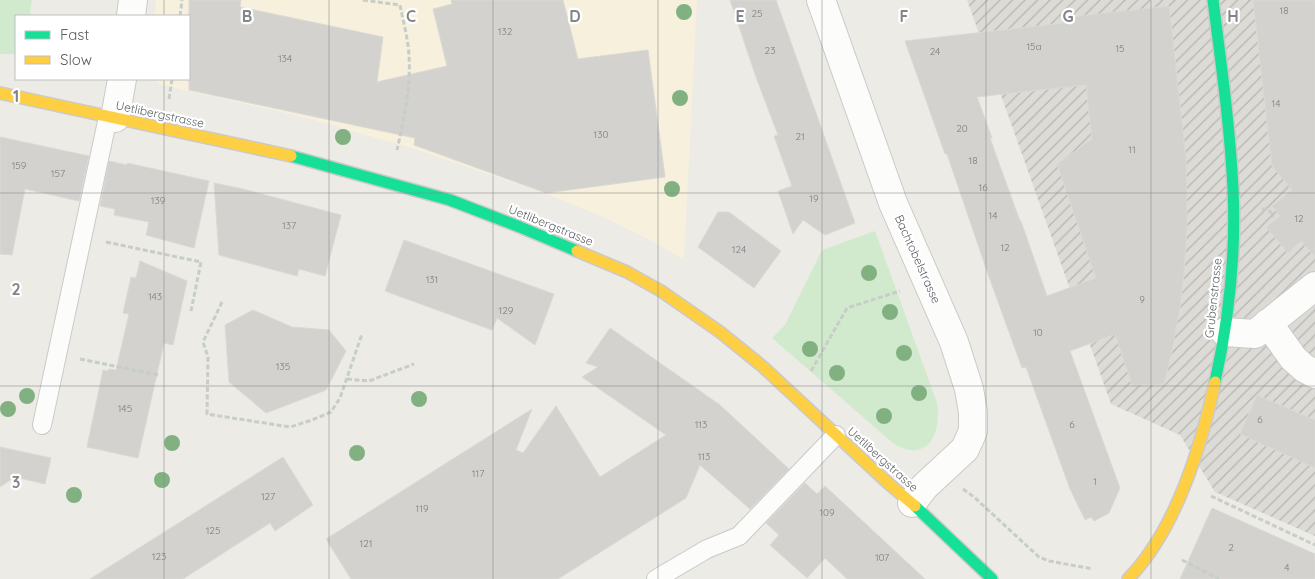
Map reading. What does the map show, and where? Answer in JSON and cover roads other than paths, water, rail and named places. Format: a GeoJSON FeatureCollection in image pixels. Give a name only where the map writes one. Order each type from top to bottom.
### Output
{"type":"FeatureCollection","features":[{"type":"Feature","properties":{"kind":"main road","name":"Grubenstrasse"},"geometry":{"type":"LineString","coordinates":[[1128,579],[1157,542],[1197,453],[1216,381],[1225,332],[1232,245],[1232,177],[1231,150],[1213,0]]}},
{"type":"Feature","properties":{"kind":"main road","name":"Uetlibergstrasse"},"geometry":{"type":"LineString","coordinates":[[0,93],[298,157],[381,180],[450,200],[627,272],[661,291],[720,332],[762,366],[992,579]]}},
{"type":"Feature","properties":{"kind":"street"},"geometry":{"type":"LineString","coordinates":[[130,15],[133,0]]}},
{"type":"Feature","properties":{"kind":"street","name":"Bachtobelstrasse"},"geometry":{"type":"LineString","coordinates":[[821,0],[893,203],[954,342],[969,389],[973,412],[972,431],[965,449],[924,487],[912,503]]}},
{"type":"Feature","properties":{"kind":"street"},"geometry":{"type":"LineString","coordinates":[[112,117],[122,80]]}},
{"type":"Feature","properties":{"kind":"street"},"geometry":{"type":"LineString","coordinates":[[1225,332],[1255,334],[1315,286]]}},
{"type":"Feature","properties":{"kind":"street"},"geometry":{"type":"LineString","coordinates":[[1268,323],[1293,358],[1304,368],[1315,374]]}},
{"type":"Feature","properties":{"kind":"lane"},"geometry":{"type":"LineString","coordinates":[[42,425],[112,117]]}},
{"type":"Feature","properties":{"kind":"lane"},"geometry":{"type":"LineString","coordinates":[[656,579],[707,548],[739,536],[836,435]]}}]}
